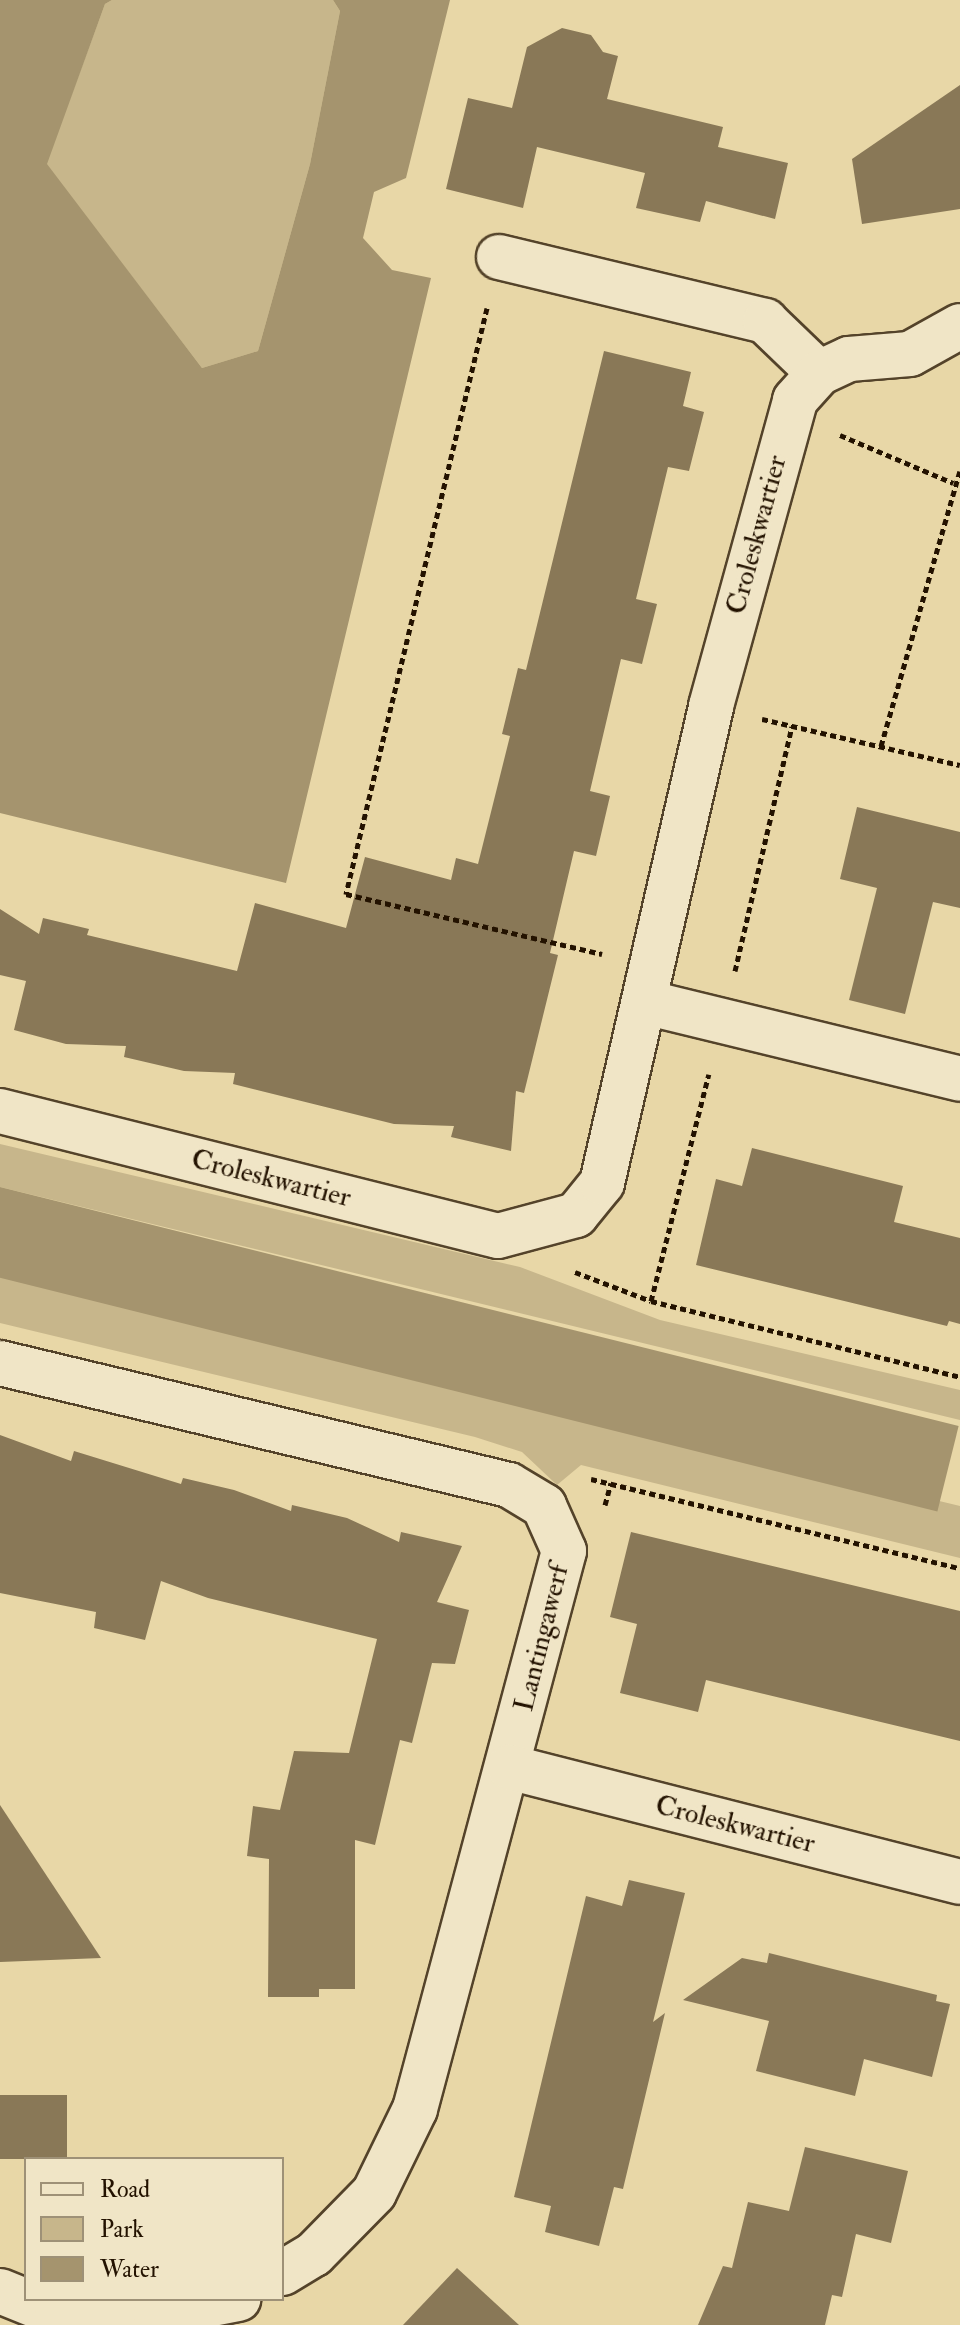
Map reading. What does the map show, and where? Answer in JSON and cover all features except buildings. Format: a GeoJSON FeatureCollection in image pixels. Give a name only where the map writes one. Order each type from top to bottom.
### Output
{"type":"FeatureCollection","features":[{"type":"Feature","properties":{"kind":"street"},"geometry":{"type":"LineString","coordinates":[[499,257],[765,321],[819,373]]}},
{"type":"Feature","properties":{"kind":"street","name":"Croleskwartier"},"geometry":{"type":"LineString","coordinates":[[0,1111],[498,1236],[542,1227],[576,1215],[602,1183],[711,706],[795,400],[819,373],[849,359],[910,354],[960,326]]}},
{"type":"Feature","properties":{"kind":"street"},"geometry":{"type":"LineString","coordinates":[[649,984],[960,1079]]}},
{"type":"Feature","properties":{"kind":"street"},"geometry":{"type":"LineString","coordinates":[[0,1363],[509,1485],[544,1506]]}},
{"type":"Feature","properties":{"kind":"street","name":"Lantingawerf"},"geometry":{"type":"LineString","coordinates":[[284,2272],[314,2254],[374,2193],[415,2109],[509,1767],[564,1551],[544,1506]]}},
{"type":"Feature","properties":{"kind":"street","name":"Croleskwartier"},"geometry":{"type":"LineString","coordinates":[[509,1767],[960,1882]]}},
{"type":"Feature","properties":{"kind":"street"},"geometry":{"type":"LineString","coordinates":[[0,2291],[24,2301]]}},
{"type":"Feature","properties":{"kind":"street"},"geometry":{"type":"LineString","coordinates":[[25,2301],[57,2314],[156,2315],[228,2301]]}},
{"type":"Feature","properties":{"kind":"path"},"geometry":{"type":"LineString","coordinates":[[499,257],[346,894],[649,984]]}},
{"type":"Feature","properties":{"kind":"path"},"geometry":{"type":"LineString","coordinates":[[787,426],[857,438],[953,483]]}},
{"type":"Feature","properties":{"kind":"path"},"geometry":{"type":"LineString","coordinates":[[881,746],[953,483],[960,471]]}},
{"type":"Feature","properties":{"kind":"path"},"geometry":{"type":"LineString","coordinates":[[711,706],[960,765]]}},
{"type":"Feature","properties":{"kind":"path"},"geometry":{"type":"LineString","coordinates":[[542,1227],[570,1270],[651,1301],[960,1377]]}},
{"type":"Feature","properties":{"kind":"path"},"geometry":{"type":"LineString","coordinates":[[544,1506],[579,1477],[960,1568]]}},
{"type":"Feature","properties":{"kind":"green space"},"geometry":{"type":"Polygon","coordinates":[[[112,0],[333,0],[340,11],[310,164],[258,351],[202,368],[46,164],[105,4],[112,0]]]}},
{"type":"Feature","properties":{"kind":"green space"},"geometry":{"type":"Polygon","coordinates":[[[0,1144],[520,1267],[660,1320],[960,1390],[960,1420],[0,1187],[0,1144]]]}},
{"type":"Feature","properties":{"kind":"green space"},"geometry":{"type":"Polygon","coordinates":[[[0,1275],[960,1506],[960,1558],[581,1465],[557,1485],[522,1452],[475,1437],[0,1323],[0,1275]]]}},
{"type":"Feature","properties":{"kind":"water"},"geometry":{"type":"Polygon","coordinates":[[[0,0],[112,0],[105,4],[47,164],[202,368],[258,351],[310,164],[340,11],[333,0],[450,0],[406,178],[374,192],[363,238],[392,270],[431,278],[286,883],[0,813],[0,0]]]}},
{"type":"Feature","properties":{"kind":"water"},"geometry":{"type":"Polygon","coordinates":[[[0,1187],[959,1426],[937,1511],[0,1278],[0,1187]]]}}]}
